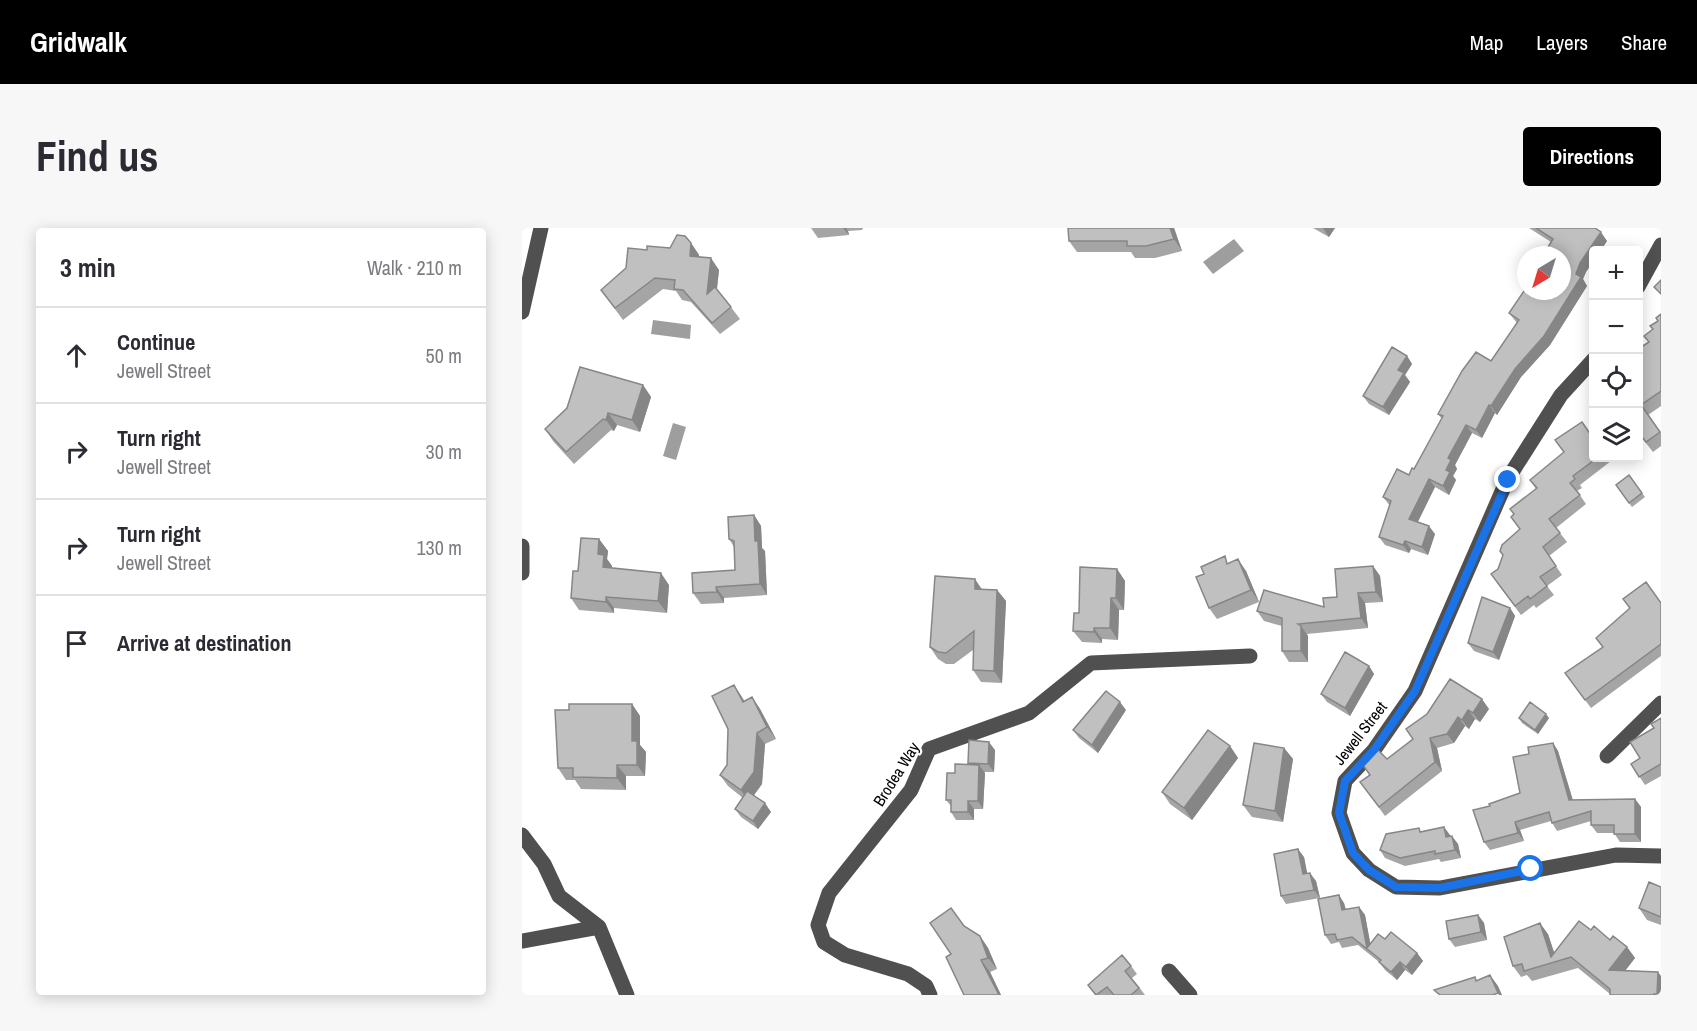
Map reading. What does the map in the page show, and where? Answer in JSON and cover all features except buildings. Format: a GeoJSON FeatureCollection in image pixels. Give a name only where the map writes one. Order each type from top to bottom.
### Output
{"type":"FeatureCollection","features":[{"type":"Feature","properties":{"kind":"street"},"geometry":{"type":"LineString","coordinates":[[522,312],[541,228]]}},
{"type":"Feature","properties":{"kind":"street"},"geometry":{"type":"LineString","coordinates":[[1643,278],[1661,245]]}},
{"type":"Feature","properties":{"kind":"street","name":"Jewell Street"},"geometry":{"type":"LineString","coordinates":[[1589,364],[1561,395],[1508,480],[1415,691],[1374,750],[1345,781],[1339,813],[1353,853],[1369,870],[1396,887],[1440,888],[1616,855],[1661,856]]}},
{"type":"Feature","properties":{"kind":"street"},"geometry":{"type":"LineString","coordinates":[[522,546],[522,573]]}},
{"type":"Feature","properties":{"kind":"street","name":"Brodea Way"},"geometry":{"type":"LineString","coordinates":[[930,995],[926,986],[908,974],[845,955],[824,942],[818,925],[829,893],[911,790],[929,749],[1029,713],[1090,663],[1250,656]]}},
{"type":"Feature","properties":{"kind":"street"},"geometry":{"type":"LineString","coordinates":[[1607,756],[1661,703]]}},
{"type":"Feature","properties":{"kind":"street"},"geometry":{"type":"LineString","coordinates":[[522,835],[544,864],[559,896],[599,927],[627,995]]}},
{"type":"Feature","properties":{"kind":"street"},"geometry":{"type":"LineString","coordinates":[[522,941],[599,927]]}},
{"type":"Feature","properties":{"kind":"street"},"geometry":{"type":"LineString","coordinates":[[1168,971],[1190,995]]}},
{"type":"Feature","properties":{"kind":"shaded area"},"geometry":{"type":"Polygon","coordinates":[[[1234,239],[1244,251],[1213,274],[1203,262],[1234,239]]]}},
{"type":"Feature","properties":{"kind":"shaded area"},"geometry":{"type":"Polygon","coordinates":[[[653,320],[691,325],[690,339],[651,334],[653,320]]]}},
{"type":"Feature","properties":{"kind":"shaded area"},"geometry":{"type":"Polygon","coordinates":[[[673,423],[686,427],[676,460],[663,456],[673,423]]]}},
{"type":"Feature","properties":{"kind":"route"},"geometry":{"type":"LineString","coordinates":[[1508,480],[1415,691],[1374,750],[1345,781],[1339,813],[1353,853],[1369,870],[1396,887],[1440,888],[1531,869]]}}]}
